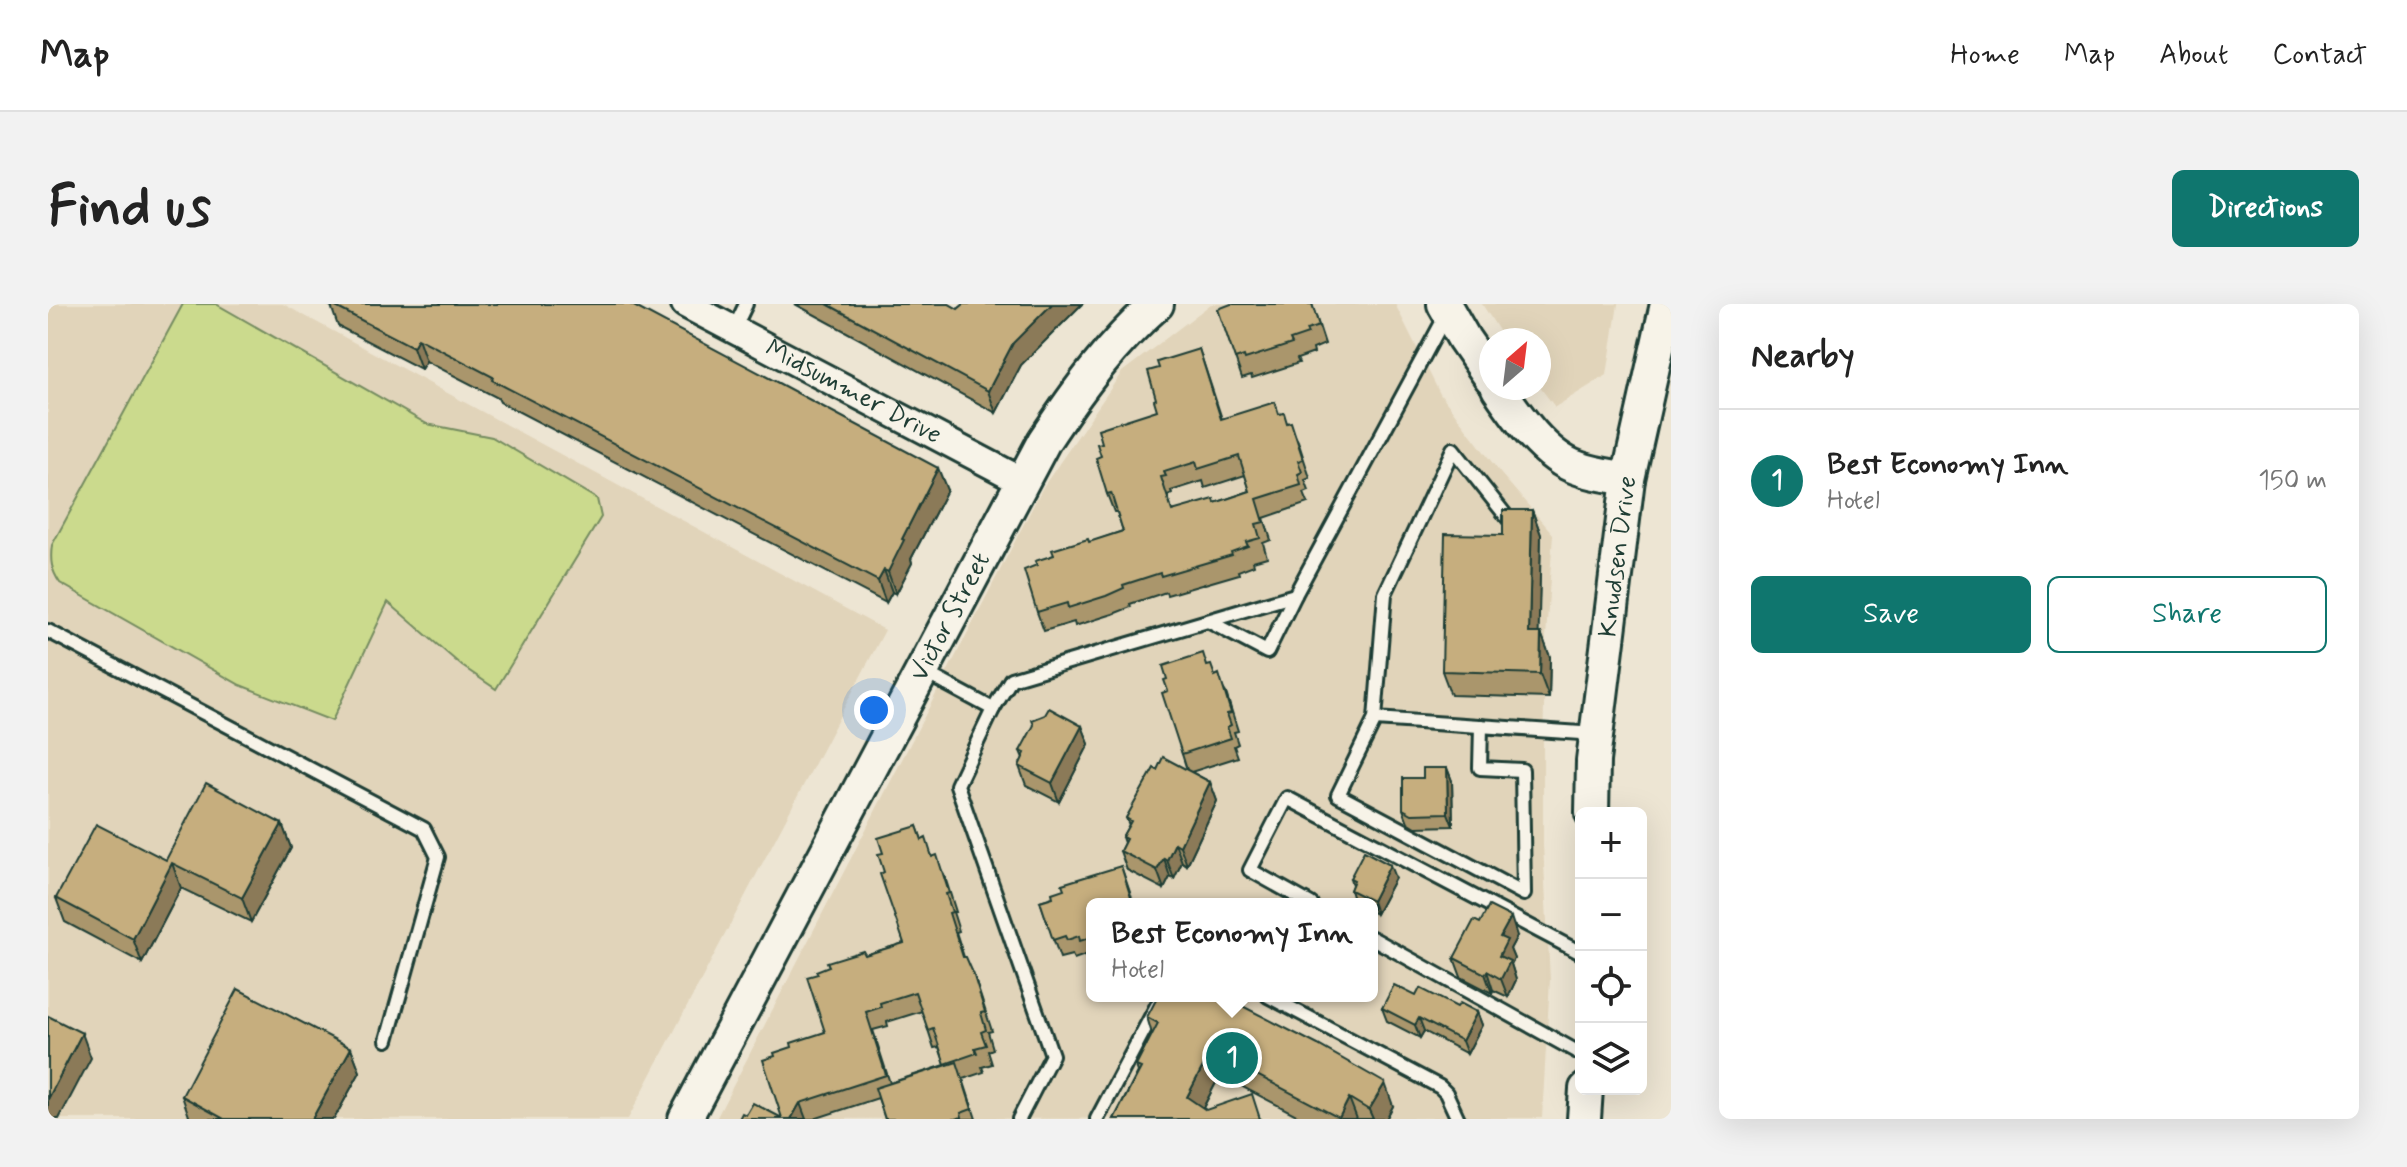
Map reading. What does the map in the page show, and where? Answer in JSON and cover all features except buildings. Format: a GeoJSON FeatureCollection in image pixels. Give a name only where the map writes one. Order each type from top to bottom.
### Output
{"type":"FeatureCollection","features":[{"type":"Feature","properties":{"kind":"street","name":"Midsummer Drive"},"geometry":{"type":"LineString","coordinates":[[685,304],[1022,481]]}},
{"type":"Feature","properties":{"kind":"street","name":"Victor Street"},"geometry":{"type":"LineString","coordinates":[[685,1119],[1044,441],[1072,398],[1104,358],[1157,304]]}},
{"type":"Feature","properties":{"kind":"street","name":"Knudsen Drive"},"geometry":{"type":"LineString","coordinates":[[1592,807],[1593,761],[1628,479],[1667,304]]}},
{"type":"Feature","properties":{"kind":"street"},"geometry":{"type":"LineString","coordinates":[[1446,307],[1479,361]]}},
{"type":"Feature","properties":{"kind":"street"},"geometry":{"type":"LineString","coordinates":[[1507,400],[1556,457],[1577,468],[1628,479]]}},
{"type":"Feature","properties":{"kind":"street"},"geometry":{"type":"LineString","coordinates":[[1584,1119],[1586,1095]]}},
{"type":"Feature","properties":{"kind":"lane"},"geometry":{"type":"LineString","coordinates":[[734,329],[746,304]]}},
{"type":"Feature","properties":{"kind":"lane"},"geometry":{"type":"LineString","coordinates":[[1208,621],[1267,652],[1446,307]]}},
{"type":"Feature","properties":{"kind":"lane"},"geometry":{"type":"LineString","coordinates":[[1481,726],[1480,768],[1522,770],[1524,894],[1338,795],[1375,719],[1385,594],[1453,449],[1511,522]]}},
{"type":"Feature","properties":{"kind":"lane"},"geometry":{"type":"LineString","coordinates":[[1019,1119],[1052,1055],[957,785],[993,709],[1011,679],[1295,595]]}},
{"type":"Feature","properties":{"kind":"lane"},"geometry":{"type":"LineString","coordinates":[[48,631],[424,829],[438,857],[387,1040]]}},
{"type":"Feature","properties":{"kind":"lane"},"geometry":{"type":"LineString","coordinates":[[921,670],[993,709]]}},
{"type":"Feature","properties":{"kind":"lane"},"geometry":{"type":"LineString","coordinates":[[1375,719],[1596,734]]}},
{"type":"Feature","properties":{"kind":"lane"},"geometry":{"type":"LineString","coordinates":[[1300,898],[1250,870],[1287,798],[1577,951]]}},
{"type":"Feature","properties":{"kind":"lane"},"geometry":{"type":"LineString","coordinates":[[1378,941],[1575,1051]]}},
{"type":"Feature","properties":{"kind":"lane"},"geometry":{"type":"LineString","coordinates":[[1097,1119],[1159,1002]]}},
{"type":"Feature","properties":{"kind":"lane"},"geometry":{"type":"LineString","coordinates":[[1279,1002],[1440,1087],[1458,1119]]}},
{"type":"Feature","properties":{"kind":"shaded area"},"geometry":{"type":"Polygon","coordinates":[[[48,304],[283,304],[885,630],[628,1119],[48,1119],[48,304]]]}},
{"type":"Feature","properties":{"kind":"shaded area"},"geometry":{"type":"Polygon","coordinates":[[[1211,304],[1395,304],[1440,394],[1501,474],[1553,534],[1543,741],[1543,844],[1550,980],[1542,1118],[716,1119],[1043,487],[1122,372],[1211,304]]]}},
{"type":"Feature","properties":{"kind":"shaded area"},"geometry":{"type":"Polygon","coordinates":[[[1482,304],[1618,304],[1607,375],[1555,407],[1550,400],[1551,328],[1497,328],[1482,304]]]}},
{"type":"Feature","properties":{"kind":"green space"},"geometry":{"type":"Polygon","coordinates":[[[183,304],[216,304],[427,424],[492,437],[597,499],[601,517],[496,689],[462,666],[388,602],[332,721],[240,685],[60,583],[52,565],[52,545],[183,304]]]}},
{"type":"Feature","properties":{"kind":"place","name":"Best Economy Inn"},"geometry":{"type":"Point","coordinates":[1232,1058]}}]}
